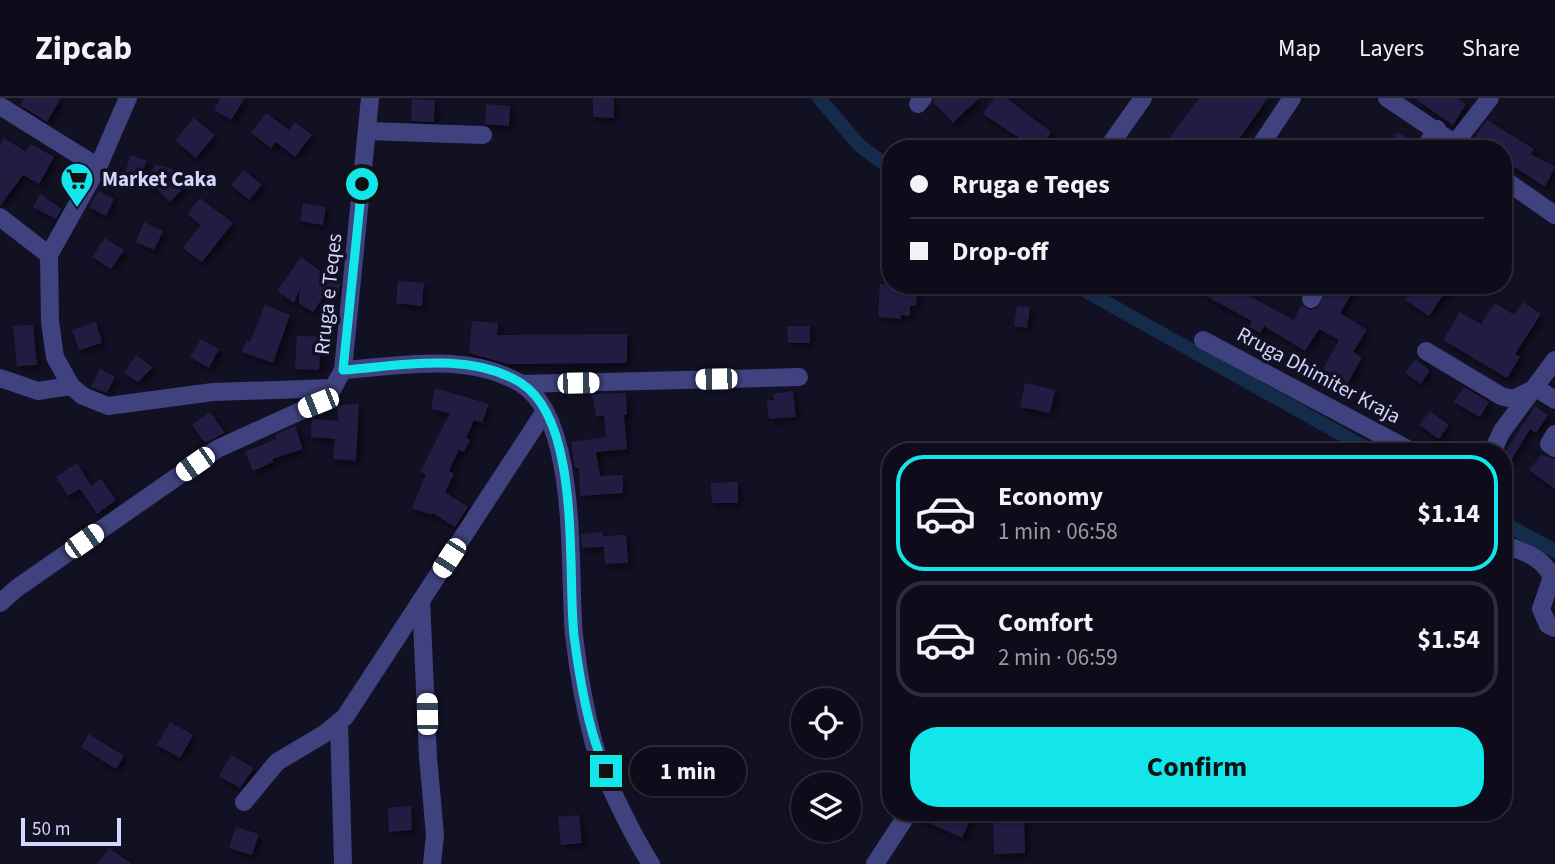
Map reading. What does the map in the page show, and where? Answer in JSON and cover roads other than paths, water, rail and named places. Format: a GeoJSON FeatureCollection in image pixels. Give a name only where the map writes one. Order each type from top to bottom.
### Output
{"type":"FeatureCollection","features":[{"type":"Feature","properties":{"kind":"street"},"geometry":{"type":"LineString","coordinates":[[128,98],[98,167],[49,255],[50,321],[55,357],[71,386],[83,396],[108,406],[213,392],[333,388]]}},
{"type":"Feature","properties":{"kind":"street","name":"Rruga e Teqes"},"geometry":{"type":"LineString","coordinates":[[0,603],[17,588],[217,449],[318,403],[333,388],[343,370],[370,98]]}},
{"type":"Feature","properties":{"kind":"street"},"geometry":{"type":"LineString","coordinates":[[1113,140],[1143,98]]}},
{"type":"Feature","properties":{"kind":"street"},"geometry":{"type":"LineString","coordinates":[[1264,140],[1292,98]]}},
{"type":"Feature","properties":{"kind":"street"},"geometry":{"type":"LineString","coordinates":[[1387,98],[1451,140]]}},
{"type":"Feature","properties":{"kind":"street"},"geometry":{"type":"LineString","coordinates":[[1463,140],[1490,98]]}},
{"type":"Feature","properties":{"kind":"street"},"geometry":{"type":"LineString","coordinates":[[0,106],[98,167]]}},
{"type":"Feature","properties":{"kind":"street"},"geometry":{"type":"LineString","coordinates":[[1430,140],[1437,129]]}},
{"type":"Feature","properties":{"kind":"street"},"geometry":{"type":"LineString","coordinates":[[367,131],[483,135]]}},
{"type":"Feature","properties":{"kind":"street"},"geometry":{"type":"LineString","coordinates":[[1512,184],[1555,215]]}},
{"type":"Feature","properties":{"kind":"street"},"geometry":{"type":"LineString","coordinates":[[0,217],[49,255]]}},
{"type":"Feature","properties":{"kind":"street","name":"Rruga Dhimiter Kraja"},"geometry":{"type":"LineString","coordinates":[[1203,340],[1396,443]]}},
{"type":"Feature","properties":{"kind":"street"},"geometry":{"type":"LineString","coordinates":[[1426,351],[1502,396],[1513,399],[1536,388]]}},
{"type":"Feature","properties":{"kind":"street"},"geometry":{"type":"LineString","coordinates":[[1496,443],[1555,360]]}},
{"type":"Feature","properties":{"kind":"street"},"geometry":{"type":"LineString","coordinates":[[343,370],[442,362],[485,369],[522,384],[799,377]]}},
{"type":"Feature","properties":{"kind":"street"},"geometry":{"type":"LineString","coordinates":[[0,378],[38,391],[71,386]]}},
{"type":"Feature","properties":{"kind":"street"},"geometry":{"type":"LineString","coordinates":[[522,384],[545,411],[559,442],[563,462],[574,637],[595,746],[639,845],[651,864]]}},
{"type":"Feature","properties":{"kind":"street"},"geometry":{"type":"LineString","coordinates":[[1536,388],[1555,400]]}},
{"type":"Feature","properties":{"kind":"street"},"geometry":{"type":"LineString","coordinates":[[244,802],[277,762],[339,722],[545,411]]}},
{"type":"Feature","properties":{"kind":"street"},"geometry":{"type":"LineString","coordinates":[[1555,434],[1549,444],[1555,448]]}},
{"type":"Feature","properties":{"kind":"street"},"geometry":{"type":"LineString","coordinates":[[1512,548],[1540,559],[1547,566],[1552,577],[1541,609],[1548,625],[1555,628]]}},
{"type":"Feature","properties":{"kind":"street"},"geometry":{"type":"LineString","coordinates":[[421,600],[435,835],[432,864]]}},
{"type":"Feature","properties":{"kind":"street"},"geometry":{"type":"LineString","coordinates":[[339,722],[343,864]]}},
{"type":"Feature","properties":{"kind":"street"},"geometry":{"type":"LineString","coordinates":[[875,864],[903,821]]}},
{"type":"Feature","properties":{"kind":"waterway"},"geometry":{"type":"LineString","coordinates":[[819,98],[859,145],[882,162]]}},
{"type":"Feature","properties":{"kind":"waterway"},"geometry":{"type":"LineString","coordinates":[[1091,294],[1357,443]]}},
{"type":"Feature","properties":{"kind":"waterway"},"geometry":{"type":"LineString","coordinates":[[1512,528],[1555,551]]}},
{"type":"Feature","properties":{"kind":"place","name":"Market Caka"},"geometry":{"type":"Point","coordinates":[77,209]}}]}
